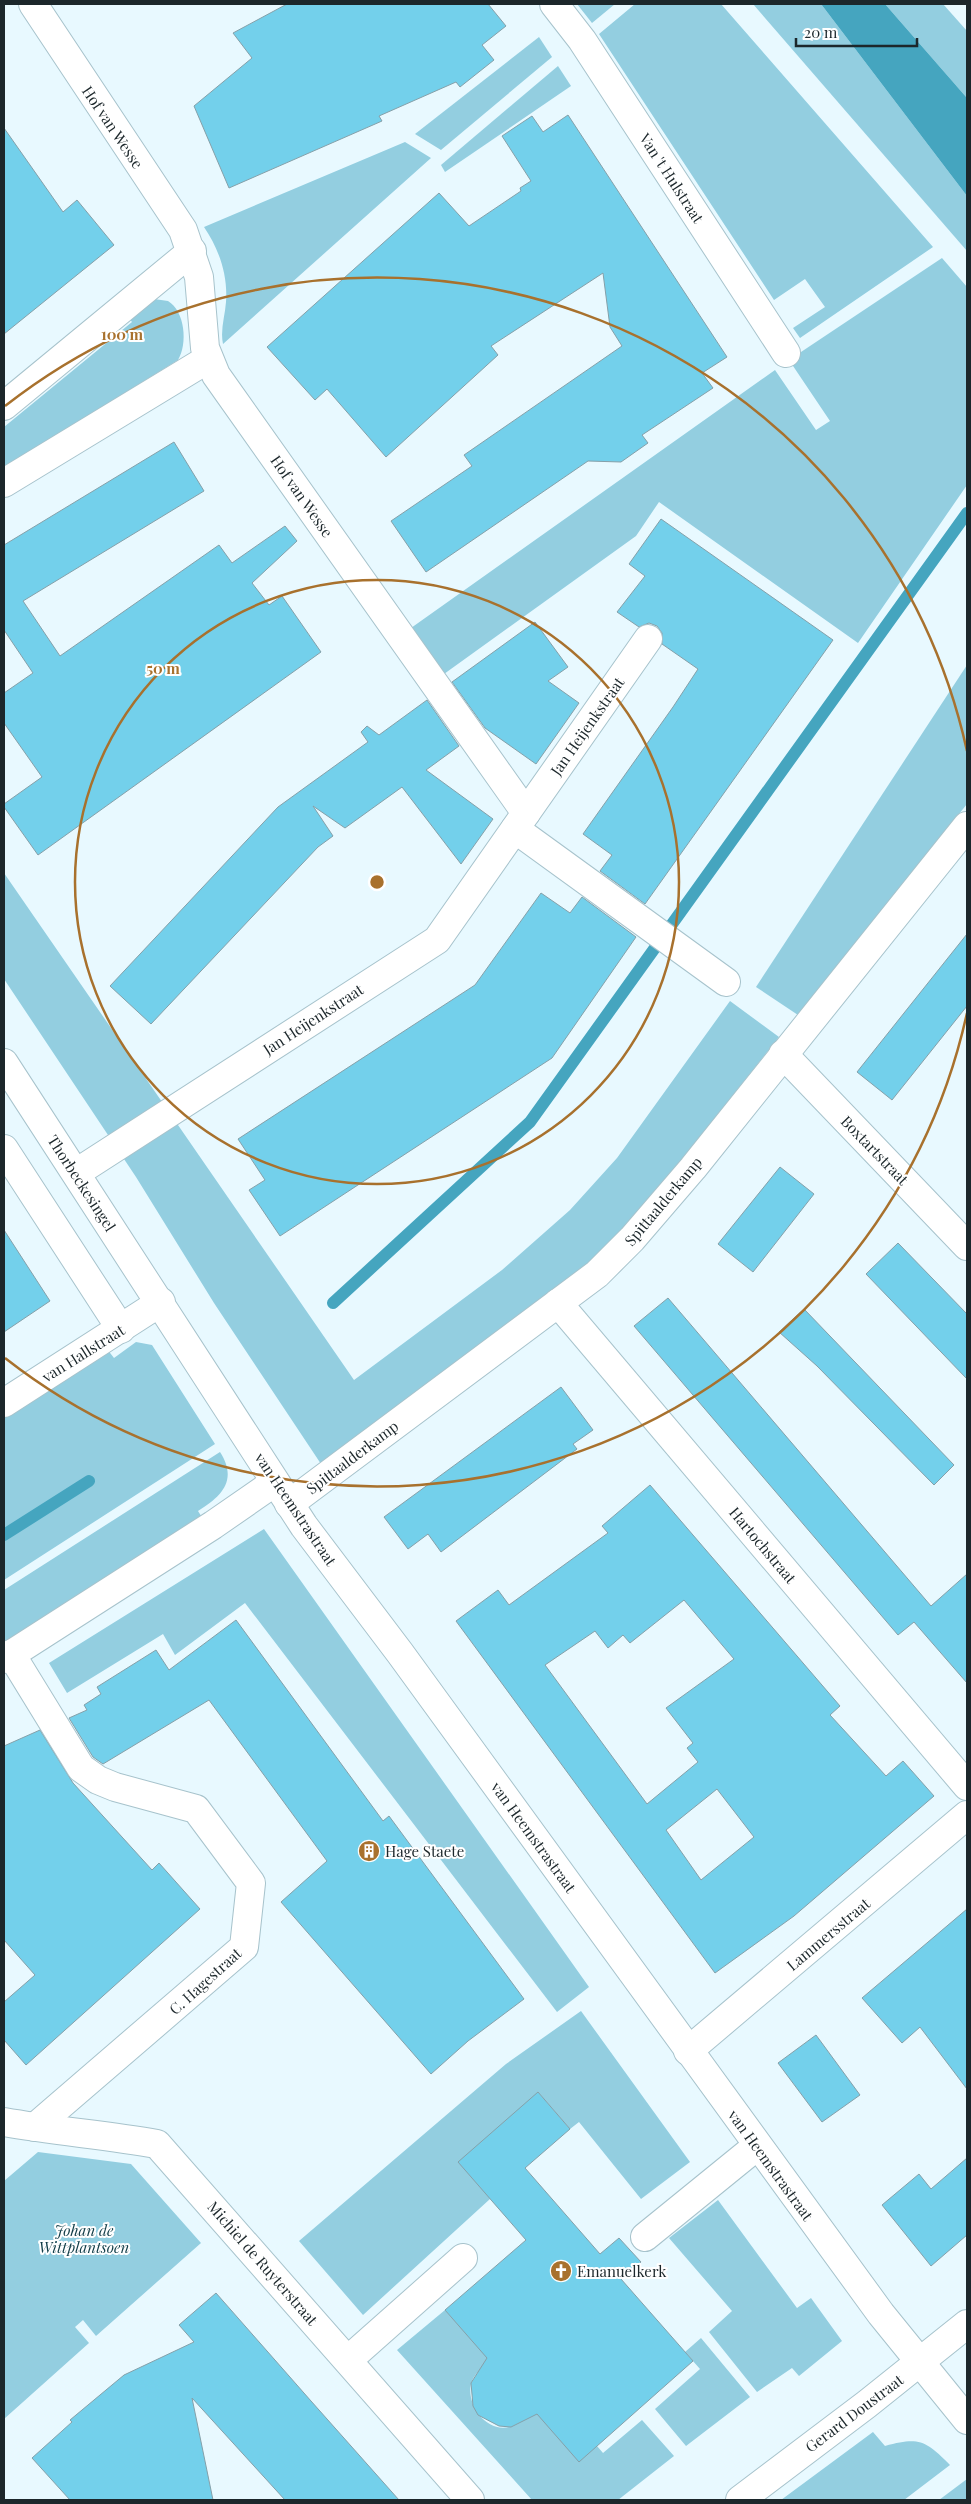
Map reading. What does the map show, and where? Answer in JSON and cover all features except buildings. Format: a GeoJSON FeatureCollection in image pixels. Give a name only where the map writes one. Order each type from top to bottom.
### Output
{"type":"FeatureCollection","features":[{"type":"Feature","properties":{"kind":"street","name":"Hof van Wesse"},"geometry":{"type":"LineString","coordinates":[[33,4],[183,230],[192,251],[202,291],[204,334],[208,358],[216,375],[398,632],[520,821]]}},
{"type":"Feature","properties":{"kind":"street","name":"Van 't Hulstraat"},"geometry":{"type":"LineString","coordinates":[[554,4],[582,40],[786,354]]}},
{"type":"Feature","properties":{"kind":"street"},"geometry":{"type":"LineString","coordinates":[[4,406],[192,251]]}},
{"type":"Feature","properties":{"kind":"street"},"geometry":{"type":"LineString","coordinates":[[4,483],[208,358]]}},
{"type":"Feature","properties":{"kind":"street","name":"Jan Heijenkstraat"},"geometry":{"type":"LineString","coordinates":[[76,1173],[437,940],[648,640]]}},
{"type":"Feature","properties":{"kind":"street"},"geometry":{"type":"LineString","coordinates":[[520,821],[643,922],[726,982]]}},
{"type":"Feature","properties":{"kind":"street","name":"Spittaalderkamp"},"geometry":{"type":"LineString","coordinates":[[7,1656],[213,1525],[282,1493],[598,1274],[632,1239],[693,1168],[967,826]]}},
{"type":"Feature","properties":{"kind":"street","name":"Boxtartstraat"},"geometry":{"type":"LineString","coordinates":[[783,1054],[967,1246]]}},
{"type":"Feature","properties":{"kind":"street","name":"Thorbeckesingel"},"geometry":{"type":"LineString","coordinates":[[4,1063],[161,1302]]}},
{"type":"Feature","properties":{"kind":"street"},"geometry":{"type":"LineString","coordinates":[[7,1162],[120,1329]]}},
{"type":"Feature","properties":{"kind":"street","name":"van Hallstraat"},"geometry":{"type":"LineString","coordinates":[[4,1403],[161,1302]]}},
{"type":"Feature","properties":{"kind":"street","name":"van Heemstrastraat"},"geometry":{"type":"LineString","coordinates":[[161,1302],[282,1493],[629,1966],[757,2146],[919,2364],[967,2420]]}},
{"type":"Feature","properties":{"kind":"street","name":"Hartochstraat"},"geometry":{"type":"LineString","coordinates":[[558,1303],[967,1786]]}},
{"type":"Feature","properties":{"kind":"street","name":"C. Hagestraat"},"geometry":{"type":"LineString","coordinates":[[7,1656],[81,1768],[98,1780],[115,1787],[196,1809],[251,1883],[244,1947],[34,2127]]}},
{"type":"Feature","properties":{"kind":"street","name":"Lammersstraat"},"geometry":{"type":"LineString","coordinates":[[688,2051],[967,1815]]}},
{"type":"Feature","properties":{"kind":"street","name":"Michiel de Ruyterstraat"},"geometry":{"type":"LineString","coordinates":[[4,2122],[106,2135],[157,2144],[470,2500]]}},
{"type":"Feature","properties":{"kind":"street"},"geometry":{"type":"LineString","coordinates":[[645,2237],[757,2146]]}},
{"type":"Feature","properties":{"kind":"street"},"geometry":{"type":"LineString","coordinates":[[348,2360],[463,2258]]}},
{"type":"Feature","properties":{"kind":"street","name":"Gerard Doustraat"},"geometry":{"type":"LineString","coordinates":[[740,2500],[919,2364],[967,2324]]}},
{"type":"Feature","properties":{"kind":"green space"},"geometry":{"type":"Polygon","coordinates":[[[577,4],[615,4],[592,23],[577,4]]]}},
{"type":"Feature","properties":{"kind":"green space"},"geometry":{"type":"Polygon","coordinates":[[[635,4],[721,4],[933,247],[800,338],[793,328],[825,307],[805,279],[774,300],[599,34],[635,4]]]}},
{"type":"Feature","properties":{"kind":"green space"},"geometry":{"type":"Polygon","coordinates":[[[753,4],[821,4],[967,196],[967,251],[753,4]]]}},
{"type":"Feature","properties":{"kind":"green space"},"geometry":{"type":"Polygon","coordinates":[[[885,4],[943,4],[967,31],[967,98],[885,4]]]}},
{"type":"Feature","properties":{"kind":"green space"},"geometry":{"type":"Polygon","coordinates":[[[539,37],[552,57],[441,150],[415,134],[539,37]]]}},
{"type":"Feature","properties":{"kind":"green space"},"geometry":{"type":"Polygon","coordinates":[[[558,66],[571,86],[445,172],[441,165],[558,66]]]}},
{"type":"Feature","properties":{"kind":"green space"},"geometry":{"type":"Polygon","coordinates":[[[405,142],[431,158],[223,344],[222,333],[226,302],[226,282],[218,253],[204,227],[405,142]]]}},
{"type":"Feature","properties":{"kind":"green space"},"geometry":{"type":"Polygon","coordinates":[[[942,258],[967,287],[967,485],[858,643],[659,502],[636,536],[444,674],[411,628],[775,370],[816,430],[830,421],[789,360],[942,258]]]}},
{"type":"Feature","properties":{"kind":"green space"},"geometry":{"type":"Polygon","coordinates":[[[154,299],[168,301],[178,312],[184,337],[178,360],[4,468],[4,427],[132,322],[128,317],[154,299]]]}},
{"type":"Feature","properties":{"kind":"green space"},"geometry":{"type":"Polygon","coordinates":[[[967,665],[967,804],[798,1015],[756,987],[967,665]]]}},
{"type":"Feature","properties":{"kind":"green space"},"geometry":{"type":"Polygon","coordinates":[[[4,873],[354,1380],[502,1270],[570,1210],[617,1158],[730,1001],[779,1037],[630,1225],[598,1257],[321,1464],[214,1303],[136,1177],[4,979],[4,873]]]}},
{"type":"Feature","properties":{"kind":"green space"},"geometry":{"type":"Polygon","coordinates":[[[136,1342],[152,1345],[215,1444],[4,1580],[4,1417],[107,1349],[114,1358],[136,1342]]]}},
{"type":"Feature","properties":{"kind":"green space"},"geometry":{"type":"Polygon","coordinates":[[[220,1452],[228,1471],[227,1479],[220,1493],[198,1511],[203,1519],[4,1643],[4,1590],[220,1452]]]}},
{"type":"Feature","properties":{"kind":"green space"},"geometry":{"type":"Polygon","coordinates":[[[264,1529],[589,1987],[557,2012],[245,1603],[175,1655],[163,1634],[67,1693],[49,1663],[264,1529]]]}},
{"type":"Feature","properties":{"kind":"green space"},"geometry":{"type":"Polygon","coordinates":[[[581,2011],[690,2162],[641,2199],[579,2122],[570,2129],[538,2092],[490,2199],[363,2315],[299,2241],[506,2064],[581,2011]]]}},
{"type":"Feature","properties":{"kind":"green space","name":"Johan de Wittplantsoen"},"geometry":{"type":"Polygon","coordinates":[[[38,2152],[131,2164],[201,2243],[96,2336],[83,2320],[75,2327],[89,2343],[4,2419],[4,2181],[38,2152]]]}},
{"type":"Feature","properties":{"kind":"green space"},"geometry":{"type":"Polygon","coordinates":[[[718,2200],[797,2308],[811,2298],[842,2341],[799,2376],[792,2368],[757,2392],[709,2332],[732,2311],[669,2238],[718,2200]]]}},
{"type":"Feature","properties":{"kind":"green space"},"geometry":{"type":"Polygon","coordinates":[[[445,2310],[490,2360],[474,2377],[470,2392],[475,2409],[487,2422],[503,2428],[512,2426],[534,2411],[597,2446],[603,2453],[642,2420],[674,2456],[618,2500],[532,2500],[397,2350],[445,2310]]]}},
{"type":"Feature","properties":{"kind":"green space"},"geometry":{"type":"Polygon","coordinates":[[[701,2338],[750,2397],[686,2446],[655,2409],[700,2369],[685,2352],[701,2338]]]}},
{"type":"Feature","properties":{"kind":"green space"},"geometry":{"type":"Polygon","coordinates":[[[873,2432],[885,2446],[914,2441],[921,2443],[934,2450],[950,2465],[904,2500],[781,2500],[873,2432]]]}},
{"type":"Feature","properties":{"kind":"green space"},"geometry":{"type":"Polygon","coordinates":[[[967,2479],[967,2500],[939,2500],[967,2479]]]}},
{"type":"Feature","properties":{"kind":"shaded area"},"geometry":{"type":"Polygon","coordinates":[[[821,4],[885,4],[967,98],[967,196],[821,4]]]}},
{"type":"Feature","properties":{"kind":"waterway"},"geometry":{"type":"LineString","coordinates":[[333,1303],[530,1122],[967,513]]}},
{"type":"Feature","properties":{"kind":"waterway"},"geometry":{"type":"LineString","coordinates":[[4,1535],[89,1481]]}},
{"type":"Feature","properties":{"kind":"place","name":"Hage Staete"},"geometry":{"type":"Point","coordinates":[369,1851]}},
{"type":"Feature","properties":{"kind":"place","name":"Emanuelkerk"},"geometry":{"type":"Point","coordinates":[561,2271]}}]}
